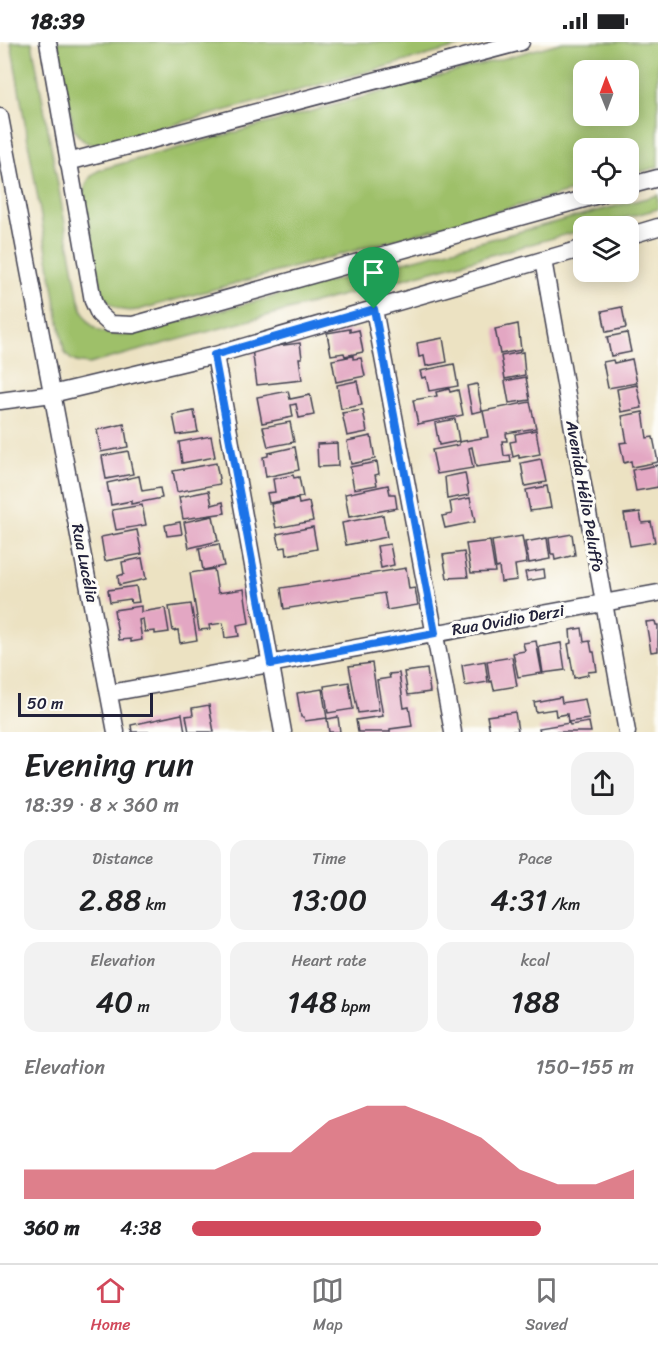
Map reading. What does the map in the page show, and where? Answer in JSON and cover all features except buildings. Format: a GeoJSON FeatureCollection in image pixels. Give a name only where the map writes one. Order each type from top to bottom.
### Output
{"type":"FeatureCollection","features":[{"type":"Feature","properties":{"kind":"street"},"geometry":{"type":"LineString","coordinates":[[48,42],[93,301],[99,314],[110,324],[133,325],[573,202]]}},
{"type":"Feature","properties":{"kind":"street"},"geometry":{"type":"LineString","coordinates":[[68,162],[521,42]]}},
{"type":"Feature","properties":{"kind":"street","name":"Rua Lucélia"},"geometry":{"type":"LineString","coordinates":[[0,117],[116,732]]}},
{"type":"Feature","properties":{"kind":"street"},"geometry":{"type":"LineString","coordinates":[[639,183],[658,178]]}},
{"type":"Feature","properties":{"kind":"street"},"geometry":{"type":"LineString","coordinates":[[639,233],[658,227]]}},
{"type":"Feature","properties":{"kind":"street"},"geometry":{"type":"LineString","coordinates":[[0,401],[52,394],[214,355],[573,251]]}},
{"type":"Feature","properties":{"kind":"street","name":"Avenida Hélio Peluffo"},"geometry":{"type":"LineString","coordinates":[[543,260],[627,732]]}},
{"type":"Feature","properties":{"kind":"street"},"geometry":{"type":"LineString","coordinates":[[374,309],[453,732]]}},
{"type":"Feature","properties":{"kind":"street"},"geometry":{"type":"LineString","coordinates":[[214,355],[283,732]]}},
{"type":"Feature","properties":{"kind":"street","name":"Rua Ovidio Derzi"},"geometry":{"type":"LineString","coordinates":[[110,693],[658,593]]}},
{"type":"Feature","properties":{"kind":"green space"},"geometry":{"type":"Polygon","coordinates":[[[11,42],[32,42],[79,300],[86,318],[102,332],[128,335],[573,217],[573,233],[89,364],[72,360],[64,351],[11,42]]]}},
{"type":"Feature","properties":{"kind":"green space"},"geometry":{"type":"Polygon","coordinates":[[[56,42],[476,42],[99,145],[84,141],[74,130],[56,42]]]}},
{"type":"Feature","properties":{"kind":"green space"},"geometry":{"type":"Polygon","coordinates":[[[563,42],[658,42],[658,167],[639,172],[639,138],[573,138],[573,191],[138,310],[126,311],[116,308],[108,302],[102,292],[83,193],[95,173],[102,169],[563,42]]]}},
{"type":"Feature","properties":{"kind":"green space"},"geometry":{"type":"Polygon","coordinates":[[[658,195],[658,209],[632,216],[578,216],[624,204],[639,204],[639,200],[658,195]]]}},
{"type":"Feature","properties":{"kind":"route"},"geometry":{"type":"LineString","coordinates":[[374,309],[435,633],[271,664],[214,355],[374,309]]}}]}
